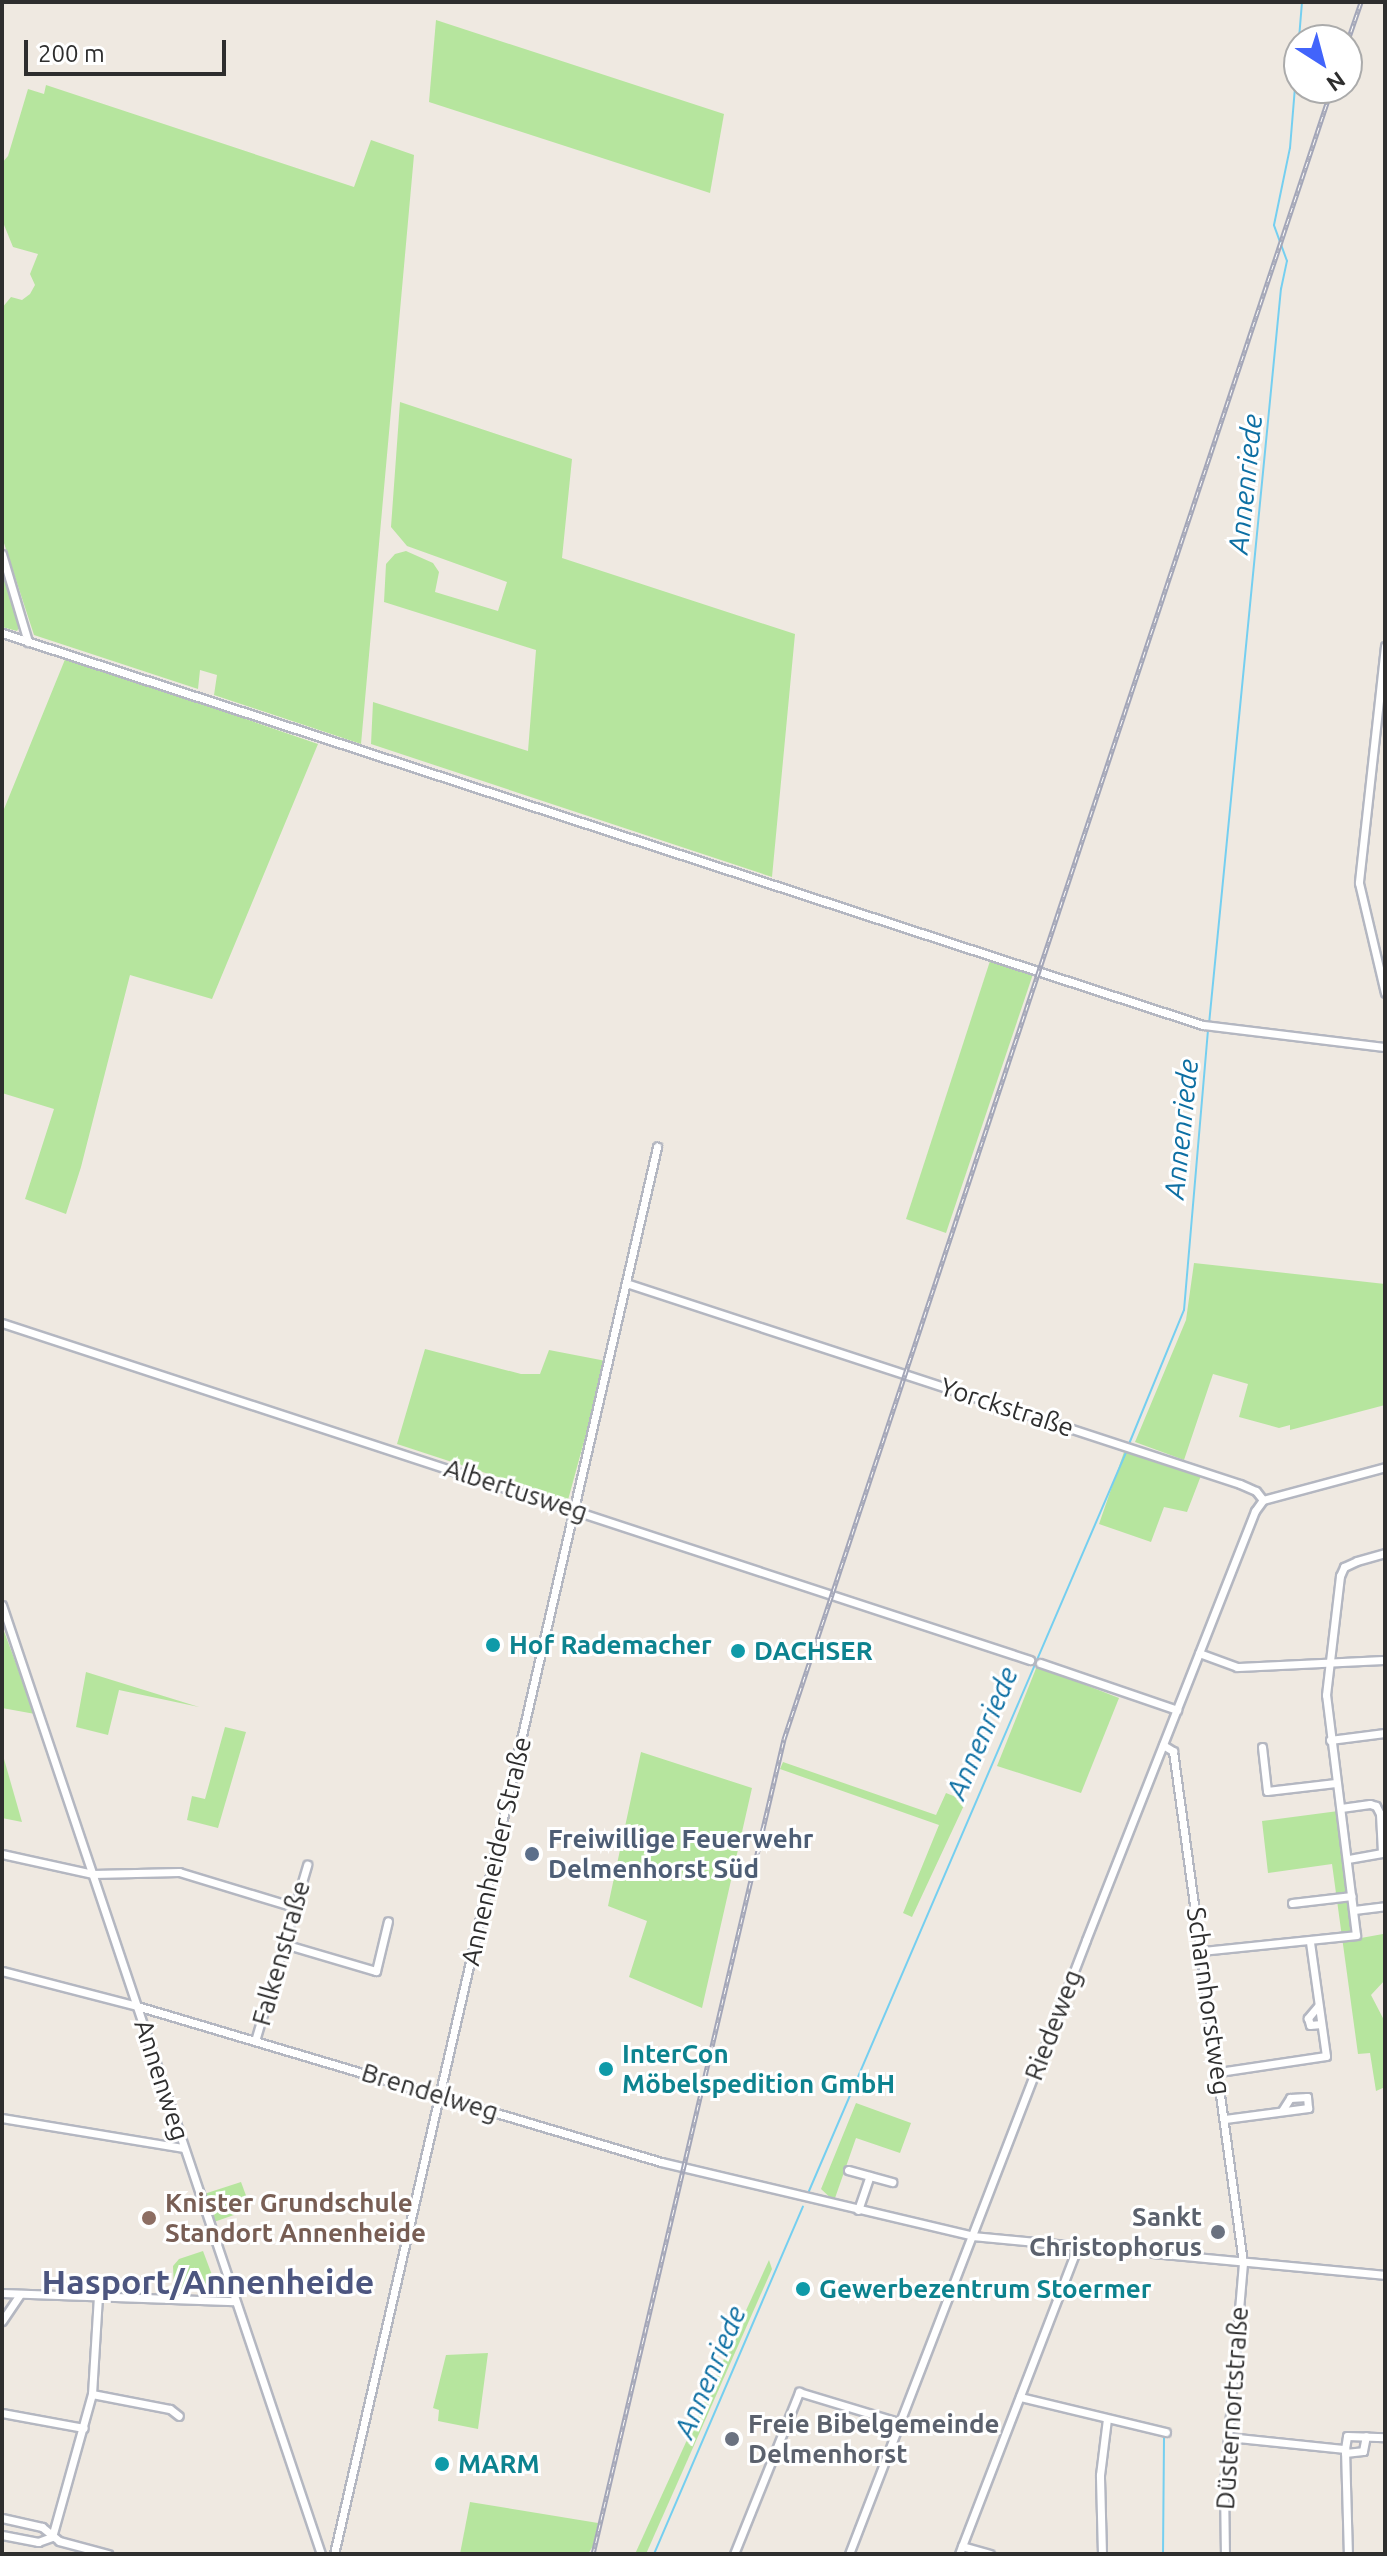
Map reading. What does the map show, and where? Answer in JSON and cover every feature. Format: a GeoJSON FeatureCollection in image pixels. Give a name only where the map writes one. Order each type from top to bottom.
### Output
{"type":"FeatureCollection","features":[{"type":"Feature","properties":{"kind":"street"},"geometry":{"type":"LineString","coordinates":[[2,554],[28,642]]}},
{"type":"Feature","properties":{"kind":"street"},"geometry":{"type":"LineString","coordinates":[[2,633],[1203,1025],[1385,1047]]}},
{"type":"Feature","properties":{"kind":"street"},"geometry":{"type":"LineString","coordinates":[[1385,646],[1384,694],[1359,883],[1385,993]]}},
{"type":"Feature","properties":{"kind":"street","name":"Annenheider Straße"},"geometry":{"type":"LineString","coordinates":[[334,2554],[657,1147]]}},
{"type":"Feature","properties":{"kind":"street","name":"Yorckstraße"},"geometry":{"type":"LineString","coordinates":[[626,1283],[1240,1484],[1256,1491],[1263,1500]]}},
{"type":"Feature","properties":{"kind":"street","name":"Albertusweg"},"geometry":{"type":"LineString","coordinates":[[2,1323],[1030,1660]]}},
{"type":"Feature","properties":{"kind":"street"},"geometry":{"type":"LineString","coordinates":[[1263,1500],[1385,1467]]}},
{"type":"Feature","properties":{"kind":"street","name":"Riedeweg"},"geometry":{"type":"LineString","coordinates":[[849,2554],[1199,1653],[1255,1511],[1263,1500]]}},
{"type":"Feature","properties":{"kind":"street"},"geometry":{"type":"LineString","coordinates":[[1202,1951],[1356,1935],[1326,1695],[1344,1567],[1385,1553]]}},
{"type":"Feature","properties":{"kind":"street","name":"Annenweg"},"geometry":{"type":"LineString","coordinates":[[2,1605],[321,2554]]}},
{"type":"Feature","properties":{"kind":"street"},"geometry":{"type":"LineString","coordinates":[[1199,1653],[1237,1667],[1385,1660]]}},
{"type":"Feature","properties":{"kind":"street"},"geometry":{"type":"LineString","coordinates":[[1040,1663],[1177,1710]]}},
{"type":"Feature","properties":{"kind":"street"},"geometry":{"type":"LineString","coordinates":[[1330,1740],[1385,1733]]}},
{"type":"Feature","properties":{"kind":"street","name":"Scharnhorstweg"},"geometry":{"type":"LineString","coordinates":[[1163,1745],[1173,1751],[1243,2263]]}},
{"type":"Feature","properties":{"kind":"street"},"geometry":{"type":"LineString","coordinates":[[1262,1747],[1267,1791],[1336,1783]]}},
{"type":"Feature","properties":{"kind":"street"},"geometry":{"type":"LineString","coordinates":[[1341,1808],[1370,1804],[1376,1806],[1380,1814],[1382,1853],[1348,1859]]}},
{"type":"Feature","properties":{"kind":"street"},"geometry":{"type":"LineString","coordinates":[[2,1854],[93,1874],[179,1872],[294,1907]]}},
{"type":"Feature","properties":{"kind":"street","name":"Falkenstraße"},"geometry":{"type":"LineString","coordinates":[[255,2041],[307,1865]]}},
{"type":"Feature","properties":{"kind":"street"},"geometry":{"type":"LineString","coordinates":[[1292,1903],[1352,1896]]}},
{"type":"Feature","properties":{"kind":"street"},"geometry":{"type":"LineString","coordinates":[[1354,1910],[1385,1906]]}},
{"type":"Feature","properties":{"kind":"street"},"geometry":{"type":"LineString","coordinates":[[284,1944],[376,1971],[388,1921]]}},
{"type":"Feature","properties":{"kind":"street"},"geometry":{"type":"LineString","coordinates":[[1219,2072],[1326,2056],[1310,1942]]}},
{"type":"Feature","properties":{"kind":"street","name":"Brendelweg"},"geometry":{"type":"LineString","coordinates":[[2,1971],[137,2006],[661,2162],[973,2236],[1385,2275]]}},
{"type":"Feature","properties":{"kind":"street"},"geometry":{"type":"LineString","coordinates":[[1225,2119],[1282,2111]]}},
{"type":"Feature","properties":{"kind":"street"},"geometry":{"type":"LineString","coordinates":[[2,2118],[184,2148]]}},
{"type":"Feature","properties":{"kind":"street"},"geometry":{"type":"LineString","coordinates":[[848,2170],[892,2182]]}},
{"type":"Feature","properties":{"kind":"street"},"geometry":{"type":"LineString","coordinates":[[858,2210],[870,2176]]}},
{"type":"Feature","properties":{"kind":"street"},"geometry":{"type":"LineString","coordinates":[[990,2554],[960,2550],[1078,2245]]}},
{"type":"Feature","properties":{"kind":"street","name":"Düsternortstraße"},"geometry":{"type":"LineString","coordinates":[[1225,2554],[1223,2524],[1228,2437],[1243,2263]]}},
{"type":"Feature","properties":{"kind":"street"},"geometry":{"type":"LineString","coordinates":[[2,2293],[235,2301]]}},
{"type":"Feature","properties":{"kind":"street"},"geometry":{"type":"LineString","coordinates":[[2,2321],[20,2294]]}},
{"type":"Feature","properties":{"kind":"street"},"geometry":{"type":"LineString","coordinates":[[52,2537],[92,2394],[98,2297]]}},
{"type":"Feature","properties":{"kind":"street"},"geometry":{"type":"LineString","coordinates":[[734,2554],[799,2392],[898,2422]]}},
{"type":"Feature","properties":{"kind":"street"},"geometry":{"type":"LineString","coordinates":[[92,2394],[170,2409],[179,2416]]}},
{"type":"Feature","properties":{"kind":"street"},"geometry":{"type":"LineString","coordinates":[[1020,2397],[1166,2432]]}},
{"type":"Feature","properties":{"kind":"street"},"geometry":{"type":"LineString","coordinates":[[2,2413],[84,2428]]}},
{"type":"Feature","properties":{"kind":"street"},"geometry":{"type":"LineString","coordinates":[[1102,2554],[1100,2475],[1107,2419]]}},
{"type":"Feature","properties":{"kind":"street"},"geometry":{"type":"LineString","coordinates":[[1348,2554],[1347,2436],[1385,2437]]}},
{"type":"Feature","properties":{"kind":"street"},"geometry":{"type":"LineString","coordinates":[[1228,2437],[1363,2451],[1366,2436]]}},
{"type":"Feature","properties":{"kind":"street"},"geometry":{"type":"LineString","coordinates":[[2,2518],[42,2527],[52,2537],[108,2554]]}},
{"type":"Feature","properties":{"kind":"street"},"geometry":{"type":"LineString","coordinates":[[2,2535],[38,2542],[52,2537]]}},
{"type":"Feature","properties":{"kind":"green space"},"geometry":{"type":"Polygon","coordinates":[[[436,20],[724,114],[710,193],[429,102],[436,20]]]}},
{"type":"Feature","properties":{"kind":"green space"},"geometry":{"type":"Polygon","coordinates":[[[46,85],[354,187],[371,140],[414,155],[361,744],[214,695],[217,675],[200,670],[198,689],[34,635],[2,537],[2,308],[11,297],[22,300],[30,294],[35,285],[30,274],[38,254],[13,247],[2,220],[2,163],[8,156],[28,89],[44,94],[46,85]]]}},
{"type":"Feature","properties":{"kind":"green space"},"geometry":{"type":"Polygon","coordinates":[[[400,402],[572,459],[562,558],[795,634],[772,877],[371,744],[373,702],[528,751],[536,650],[384,602],[386,564],[395,554],[406,551],[433,563],[439,572],[435,592],[498,611],[507,582],[407,546],[391,527],[400,402]]]}},
{"type":"Feature","properties":{"kind":"green space"},"geometry":{"type":"Polygon","coordinates":[[[2,572],[20,626],[17,631],[2,627],[2,572]]]}},
{"type":"Feature","properties":{"kind":"green space"},"geometry":{"type":"Polygon","coordinates":[[[66,657],[318,744],[212,999],[130,975],[66,1214],[25,1199],[54,1109],[2,1093],[2,814],[66,657]]]}},
{"type":"Feature","properties":{"kind":"green space"},"geometry":{"type":"Polygon","coordinates":[[[990,961],[1033,974],[946,1233],[906,1219],[990,961]]]}},
{"type":"Feature","properties":{"kind":"green space"},"geometry":{"type":"Polygon","coordinates":[[[1194,1263],[1385,1284],[1385,1405],[1290,1430],[1290,1425],[1279,1428],[1239,1417],[1248,1384],[1213,1374],[1184,1460],[1135,1442],[1186,1320],[1194,1263]]]}},
{"type":"Feature","properties":{"kind":"green space"},"geometry":{"type":"Polygon","coordinates":[[[425,1349],[521,1374],[540,1374],[549,1350],[606,1361],[568,1500],[397,1444],[425,1349]]]}},
{"type":"Feature","properties":{"kind":"green space"},"geometry":{"type":"Polygon","coordinates":[[[1124,1452],[1202,1473],[1187,1512],[1164,1507],[1151,1542],[1099,1524],[1124,1452]]]}},
{"type":"Feature","properties":{"kind":"green space"},"geometry":{"type":"Polygon","coordinates":[[[2,1626],[35,1714],[2,1708],[2,1626]]]}},
{"type":"Feature","properties":{"kind":"green space"},"geometry":{"type":"Polygon","coordinates":[[[1037,1666],[1119,1698],[1081,1793],[997,1766],[1037,1666]]]}},
{"type":"Feature","properties":{"kind":"green space"},"geometry":{"type":"Polygon","coordinates":[[[86,1672],[199,1707],[119,1690],[108,1735],[76,1727],[86,1672]]]}},
{"type":"Feature","properties":{"kind":"green space"},"geometry":{"type":"Polygon","coordinates":[[[225,1727],[246,1732],[218,1828],[187,1820],[192,1796],[205,1799],[225,1727]]]}},
{"type":"Feature","properties":{"kind":"green space"},"geometry":{"type":"Polygon","coordinates":[[[2,1752],[22,1822],[2,1818],[2,1752]]]}},
{"type":"Feature","properties":{"kind":"green space"},"geometry":{"type":"Polygon","coordinates":[[[641,1752],[752,1788],[702,2008],[629,1977],[647,1921],[608,1906],[641,1752]]]}},
{"type":"Feature","properties":{"kind":"green space"},"geometry":{"type":"Polygon","coordinates":[[[783,1762],[936,1815],[946,1793],[966,1801],[912,1917],[903,1913],[939,1825],[780,1769],[783,1762]]]}},
{"type":"Feature","properties":{"kind":"green space"},"geometry":{"type":"Polygon","coordinates":[[[1346,1810],[1361,1938],[1383,1934],[1385,1947],[1385,1980],[1371,1995],[1385,2022],[1385,2087],[1376,2091],[1370,2053],[1358,2054],[1332,1864],[1268,1873],[1262,1821],[1346,1810]]]}},
{"type":"Feature","properties":{"kind":"green space"},"geometry":{"type":"Polygon","coordinates":[[[856,2103],[911,2123],[900,2153],[856,2138],[834,2201],[821,2189],[856,2103]]]}},
{"type":"Feature","properties":{"kind":"green space"},"geometry":{"type":"Polygon","coordinates":[[[241,2182],[251,2209],[214,2222],[204,2194],[241,2182]]]}},
{"type":"Feature","properties":{"kind":"green space"},"geometry":{"type":"Polygon","coordinates":[[[203,2251],[218,2291],[174,2289],[173,2266],[179,2259],[203,2251]]]}},
{"type":"Feature","properties":{"kind":"green space"},"geometry":{"type":"Polygon","coordinates":[[[769,2260],[772,2269],[646,2554],[635,2554],[769,2260]]]}},
{"type":"Feature","properties":{"kind":"green space"},"geometry":{"type":"Polygon","coordinates":[[[488,2353],[478,2429],[438,2421],[439,2410],[433,2408],[446,2355],[488,2353]]]}},
{"type":"Feature","properties":{"kind":"green space"},"geometry":{"type":"Polygon","coordinates":[[[470,2502],[598,2523],[593,2546],[588,2554],[460,2554],[470,2502]]]}},
{"type":"Feature","properties":{"kind":"waterway","name":"Annenriede"},"geometry":{"type":"LineString","coordinates":[[1209,1024],[1281,289],[1287,261],[1274,225],[1290,148],[1302,2]]}},
{"type":"Feature","properties":{"kind":"waterway","name":"Annenriede"},"geometry":{"type":"LineString","coordinates":[[1129,1444],[1184,1310],[1208,1030]]}},
{"type":"Feature","properties":{"kind":"waterway","name":"Annenriede"},"geometry":{"type":"LineString","coordinates":[[809,2191],[1127,1450]]}},
{"type":"Feature","properties":{"kind":"waterway","name":"Annenriede"},"geometry":{"type":"LineString","coordinates":[[654,2554],[803,2207]]}},
{"type":"Feature","properties":{"kind":"waterway"},"geometry":{"type":"LineString","coordinates":[[1163,2554],[1164,2435]]}},
{"type":"Feature","properties":{"kind":"railway"},"geometry":{"type":"LineString","coordinates":[[1353,24],[1361,2]]}},
{"type":"Feature","properties":{"kind":"railway"},"geometry":{"type":"LineString","coordinates":[[593,2554],[784,1739],[1327,104]]}},
{"type":"Feature","properties":{"kind":"place","name":"Hof Rademacher"},"geometry":{"type":"Point","coordinates":[493,1645]}},
{"type":"Feature","properties":{"kind":"place","name":"DACHSER"},"geometry":{"type":"Point","coordinates":[738,1651]}},
{"type":"Feature","properties":{"kind":"place","name":"Freiwillige Feuerwehr Delmenhorst Süd"},"geometry":{"type":"Point","coordinates":[532,1854]}},
{"type":"Feature","properties":{"kind":"place","name":"InterCon Möbelspedition GmbH"},"geometry":{"type":"Point","coordinates":[606,2069]}},
{"type":"Feature","properties":{"kind":"place","name":"Knister Grundschule Standort Annenheide"},"geometry":{"type":"Point","coordinates":[149,2218]}},
{"type":"Feature","properties":{"kind":"place","name":"Sankt Christophorus"},"geometry":{"type":"Point","coordinates":[1218,2232]}},
{"type":"Feature","properties":{"kind":"place","name":"Gewerbezentrum Stoermer"},"geometry":{"type":"Point","coordinates":[803,2289]}},
{"type":"Feature","properties":{"kind":"place","name":"Freie Bibelgemeinde Delmenhorst"},"geometry":{"type":"Point","coordinates":[732,2439]}},
{"type":"Feature","properties":{"kind":"place","name":"MARM"},"geometry":{"type":"Point","coordinates":[442,2464]}},
{"type":"Feature","properties":{"kind":"district","name":"Hasport/Annenheide"},"geometry":{"type":"Point","coordinates":[208,2282]}}]}
